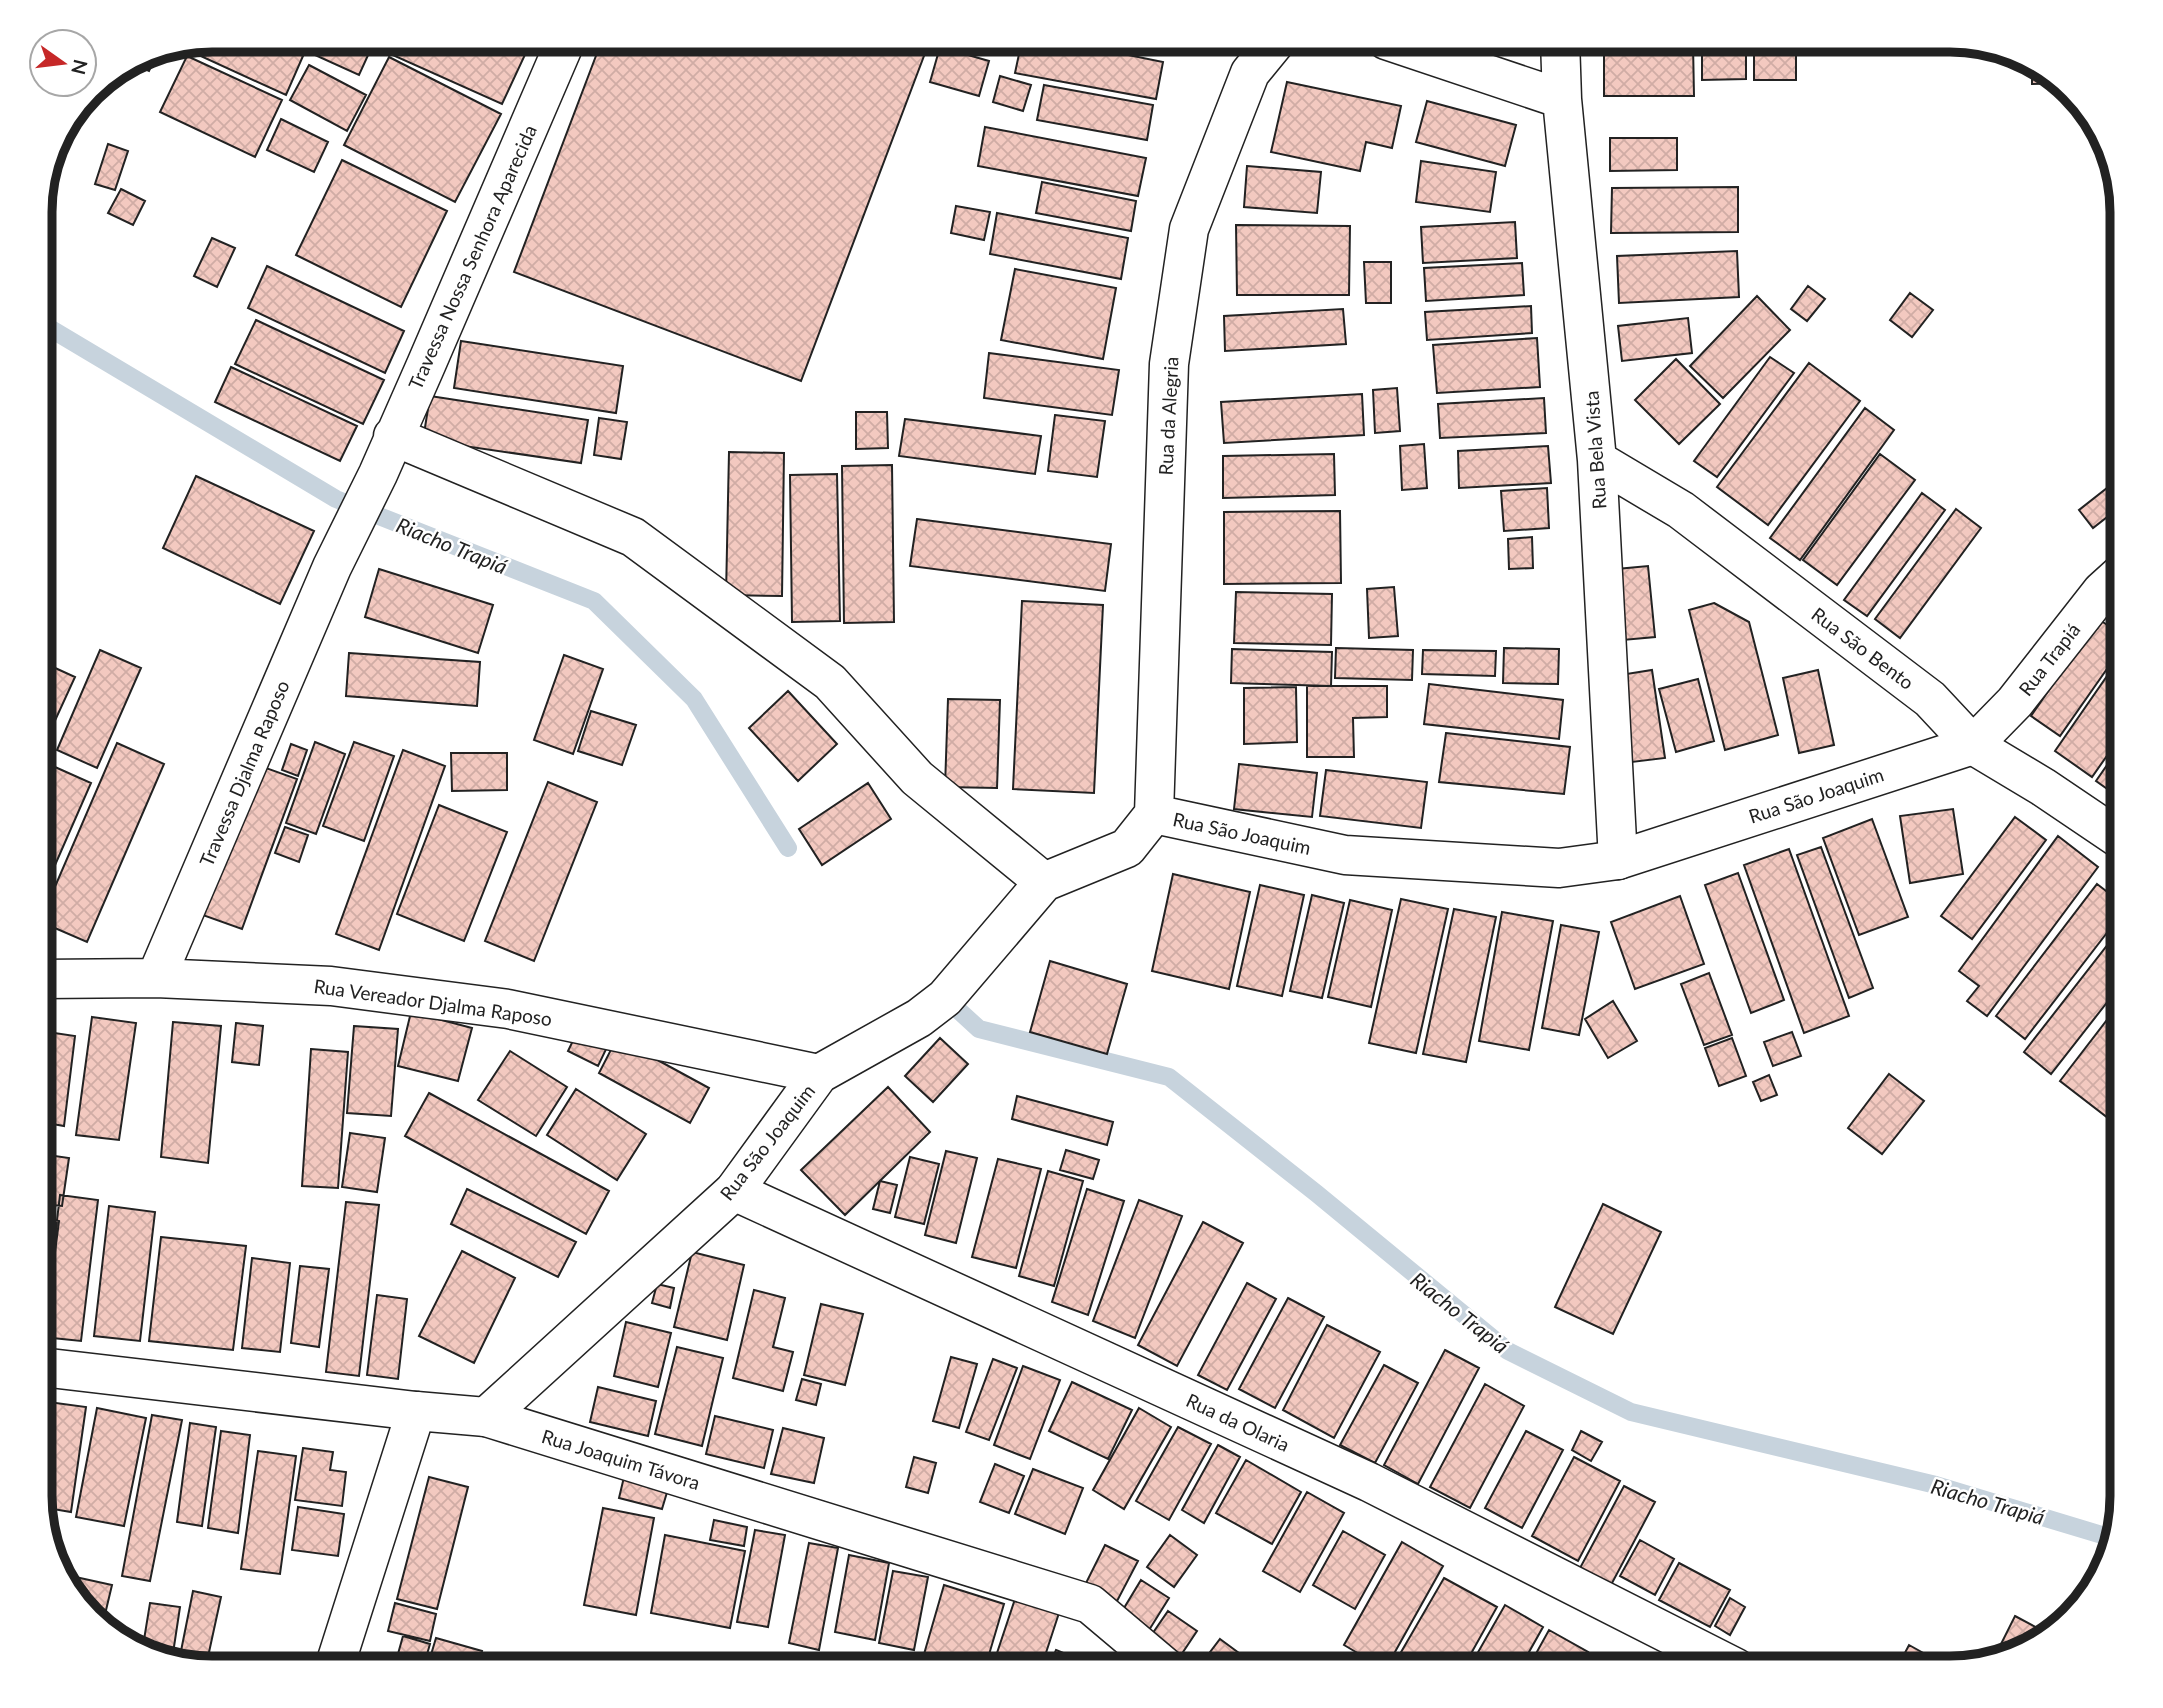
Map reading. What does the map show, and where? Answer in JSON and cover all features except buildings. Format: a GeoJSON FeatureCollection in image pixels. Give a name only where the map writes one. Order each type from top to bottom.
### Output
{"type":"FeatureCollection","features":[{"type":"Feature","properties":{"kind":"street","name":"Travessa Nossa Senhora Aparecida"},"geometry":{"type":"LineString","coordinates":[[378,474],[561,52]]}},
{"type":"Feature","properties":{"kind":"street","name":"Rua da Alegria"},"geometry":{"type":"LineString","coordinates":[[1154,814],[1169,364],[1189,229],[1250,74],[1267,52]]}},
{"type":"Feature","properties":{"kind":"street"},"geometry":{"type":"LineString","coordinates":[[1422,52],[1562,99]]}},
{"type":"Feature","properties":{"kind":"street","name":"Rua Bela Vista"},"geometry":{"type":"LineString","coordinates":[[1560,52],[1562,99],[1597,460],[1618,860]]}},
{"type":"Feature","properties":{"kind":"street"},"geometry":{"type":"LineString","coordinates":[[393,436],[633,537],[830,682],[917,778],[1044,882]]}},
{"type":"Feature","properties":{"kind":"street","name":"Rua São Bento"},"geometry":{"type":"LineString","coordinates":[[1597,460],[1681,510],[1930,699],[1972,745],[2043,787],[2110,832]]}},
{"type":"Feature","properties":{"kind":"street","name":"Travessa Djalma Raposo"},"geometry":{"type":"LineString","coordinates":[[156,978],[332,567],[378,474]]}},
{"type":"Feature","properties":{"kind":"street","name":"Rua Trapiá"},"geometry":{"type":"LineString","coordinates":[[1972,745],[2015,702],[2110,584]]}},
{"type":"Feature","properties":{"kind":"street","name":"Rua São Joaquim"},"geometry":{"type":"LineString","coordinates":[[485,1417],[734,1191],[819,1074],[919,1018],[945,998],[1044,882],[1127,848],[1154,814],[1345,855],[1559,868],[1618,860],[1972,745]]}},
{"type":"Feature","properties":{"kind":"street","name":"Rua Vereador Djalma Raposo"},"geometry":{"type":"LineString","coordinates":[[53,979],[156,978],[331,986],[508,1009],[819,1074]]}},
{"type":"Feature","properties":{"kind":"street","name":"Rua da Olaria"},"geometry":{"type":"LineString","coordinates":[[734,1191],[1369,1482],[1712,1656]]}},
{"type":"Feature","properties":{"kind":"street","name":"Rua Joaquim Távora"},"geometry":{"type":"LineString","coordinates":[[53,1368],[485,1417],[1090,1604],[1152,1656]]}},
{"type":"Feature","properties":{"kind":"street"},"geometry":{"type":"LineString","coordinates":[[338,1656],[416,1411]]}},
{"type":"Feature","properties":{"kind":"waterway","name":"Riacho Trapiá"},"geometry":{"type":"LineString","coordinates":[[53,330],[336,499],[594,601],[694,699],[788,848]]}},
{"type":"Feature","properties":{"kind":"waterway","name":"Riacho Trapiá"},"geometry":{"type":"LineString","coordinates":[[945,998],[979,1029],[1169,1077],[1316,1193],[1508,1351],[1631,1412],[1936,1485],[2105,1536]]}}]}
